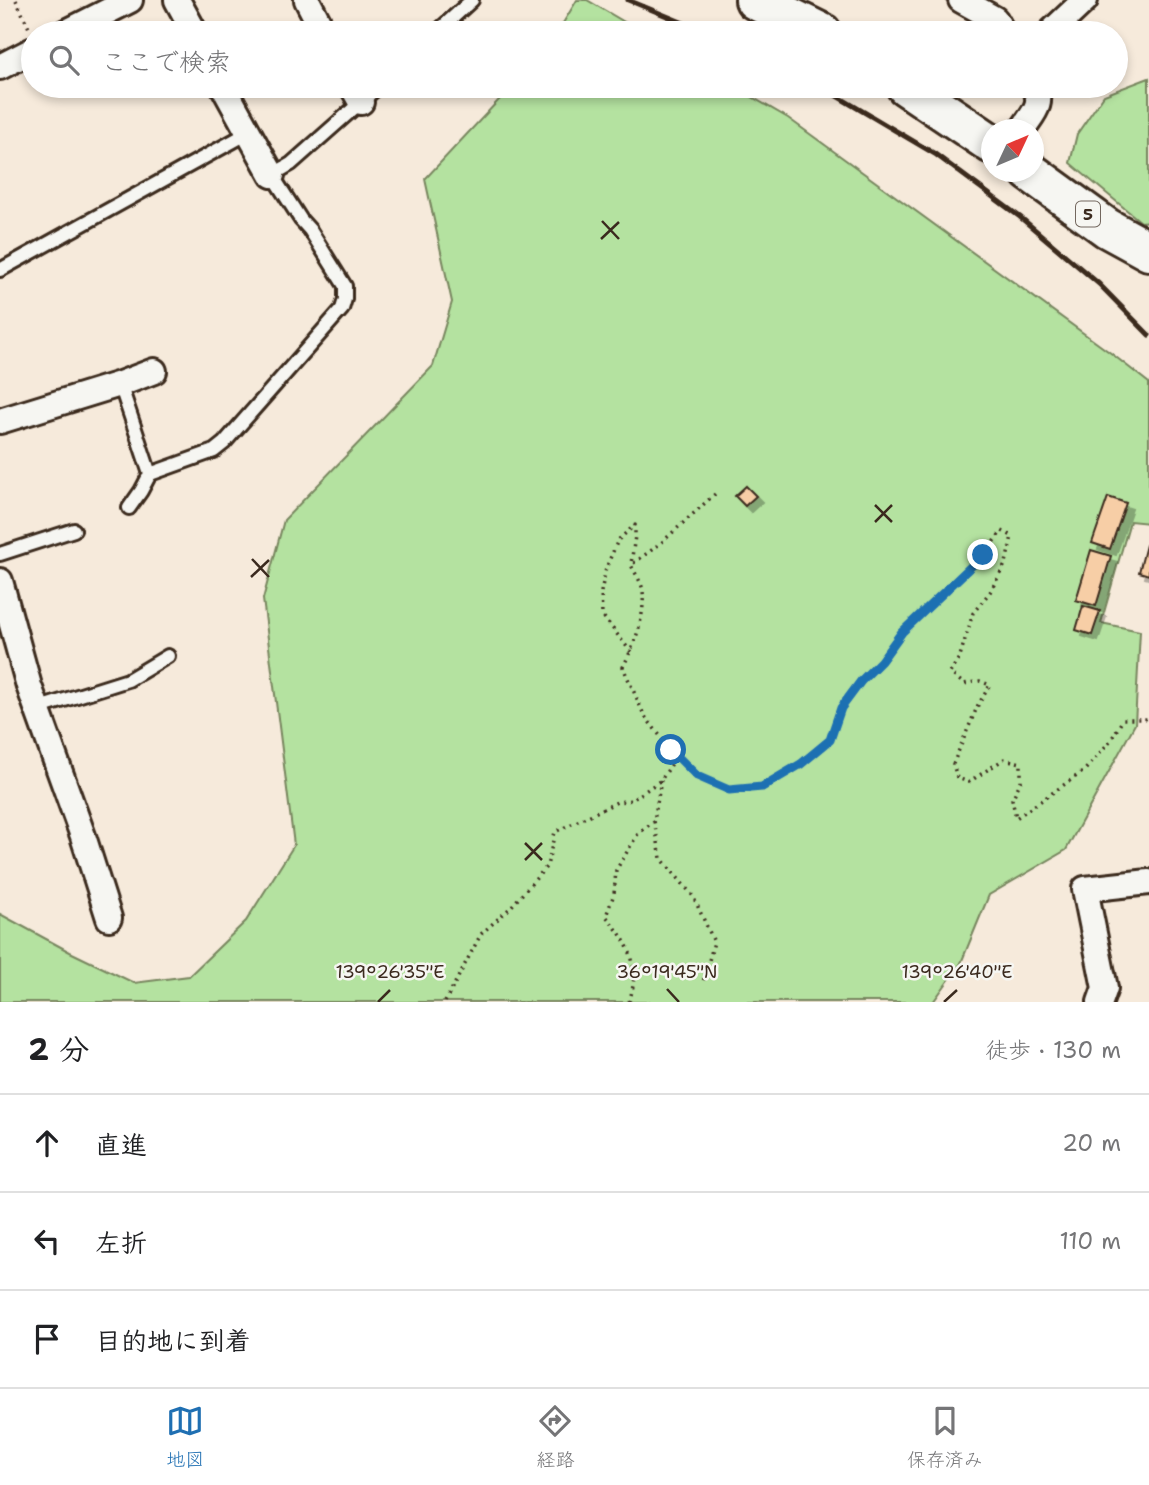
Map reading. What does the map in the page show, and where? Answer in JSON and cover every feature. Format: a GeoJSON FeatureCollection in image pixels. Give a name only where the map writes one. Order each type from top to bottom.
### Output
{"type":"FeatureCollection","features":[{"type":"Feature","properties":{"kind":"main road"},"geometry":{"type":"LineString","coordinates":[[755,0],[810,18]]}},
{"type":"Feature","properties":{"kind":"main road"},"geometry":{"type":"LineString","coordinates":[[924,98],[981,137]]}},
{"type":"Feature","properties":{"kind":"main road","name":"5"},"geometry":{"type":"LineString","coordinates":[[1044,182],[1107,228],[1149,250]]}},
{"type":"Feature","properties":{"kind":"street"},"geometry":{"type":"LineString","coordinates":[[89,21],[130,0]]}},
{"type":"Feature","properties":{"kind":"street"},"geometry":{"type":"LineString","coordinates":[[177,0],[188,21]]}},
{"type":"Feature","properties":{"kind":"street"},"geometry":{"type":"LineString","coordinates":[[307,0],[318,21]]}},
{"type":"Feature","properties":{"kind":"street"},"geometry":{"type":"LineString","coordinates":[[961,0],[996,21]]}},
{"type":"Feature","properties":{"kind":"street"},"geometry":{"type":"LineString","coordinates":[[1063,21],[1085,0]]}},
{"type":"Feature","properties":{"kind":"street"},"geometry":{"type":"LineString","coordinates":[[0,67],[21,56]]}},
{"type":"Feature","properties":{"kind":"street"},"geometry":{"type":"LineString","coordinates":[[229,98],[272,175]]}},
{"type":"Feature","properties":{"kind":"street"},"geometry":{"type":"LineString","coordinates":[[1029,119],[1039,103],[1039,98]]}},
{"type":"Feature","properties":{"kind":"street"},"geometry":{"type":"LineString","coordinates":[[0,421],[154,371]]}},
{"type":"Feature","properties":{"kind":"street"},"geometry":{"type":"LineString","coordinates":[[0,581],[36,709],[83,836],[109,918]]}},
{"type":"Feature","properties":{"kind":"street"},"geometry":{"type":"LineString","coordinates":[[1100,1002],[1105,988],[1085,889],[1149,882]]}},
{"type":"Feature","properties":{"kind":"lane"},"geometry":{"type":"LineString","coordinates":[[449,21],[472,0]]}},
{"type":"Feature","properties":{"kind":"lane"},"geometry":{"type":"LineString","coordinates":[[129,508],[150,474],[214,451],[224,443],[342,310],[345,285],[272,175],[291,164],[357,98]]}},
{"type":"Feature","properties":{"kind":"lane"},"geometry":{"type":"LineString","coordinates":[[0,271],[248,133]]}},
{"type":"Feature","properties":{"kind":"lane"},"geometry":{"type":"LineString","coordinates":[[120,384],[150,474]]}},
{"type":"Feature","properties":{"kind":"lane"},"geometry":{"type":"LineString","coordinates":[[0,554],[74,530]]}},
{"type":"Feature","properties":{"kind":"lane"},"geometry":{"type":"LineString","coordinates":[[36,709],[128,680],[168,656]]}},
{"type":"Feature","properties":{"kind":"path"},"geometry":{"type":"LineString","coordinates":[[16,0],[26,21]]}},
{"type":"Feature","properties":{"kind":"path"},"geometry":{"type":"LineString","coordinates":[[631,565],[660,544],[715,494]]}},
{"type":"Feature","properties":{"kind":"path"},"geometry":{"type":"LineString","coordinates":[[631,652],[602,615],[601,592],[606,568],[618,540],[635,525],[631,565],[643,589],[641,618],[636,640],[631,652],[623,667],[644,715],[697,776],[729,790],[762,787],[801,764],[830,740],[841,708],[861,681],[881,661],[902,632],[983,555],[1002,531],[1012,536],[1006,563],[973,613],[960,656],[950,673],[964,684],[980,681],[990,685],[978,705],[953,764],[957,778],[969,782],[1004,759],[1021,763],[1021,781],[1012,799],[1016,818],[1084,771],[1111,740],[1124,719],[1149,719]]}},
{"type":"Feature","properties":{"kind":"path"},"geometry":{"type":"LineString","coordinates":[[445,1002],[481,934],[510,908],[547,866],[555,832],[617,802],[632,800],[661,780],[677,756]]}},
{"type":"Feature","properties":{"kind":"path"},"geometry":{"type":"LineString","coordinates":[[661,780],[654,821],[661,858],[693,896],[714,942],[704,982]]}},
{"type":"Feature","properties":{"kind":"path"},"geometry":{"type":"LineString","coordinates":[[629,1002],[635,984],[631,953],[622,934],[606,915],[614,894],[616,870],[638,834],[654,821]]}},
{"type":"Feature","properties":{"kind":"green space"},"geometry":{"type":"Polygon","coordinates":[[[577,0],[587,0],[623,21],[564,21],[577,0]]]}},
{"type":"Feature","properties":{"kind":"green space"},"geometry":{"type":"Polygon","coordinates":[[[1149,78],[1149,221],[1141,222],[1070,163],[1077,134],[1102,98],[1128,98],[1128,86],[1149,78]]]}},
{"type":"Feature","properties":{"kind":"green space"},"geometry":{"type":"Polygon","coordinates":[[[501,98],[754,98],[788,118],[1149,383],[1149,523],[1130,521],[1101,623],[1140,631],[1135,724],[1066,850],[989,895],[961,963],[933,1002],[0,1002],[0,914],[134,983],[189,976],[246,921],[294,845],[263,599],[284,520],[433,366],[452,302],[425,179],[501,98]]]}},
{"type":"Feature","properties":{"kind":"building"},"geometry":{"type":"Polygon","coordinates":[[[746,486],[756,496],[745,506],[735,496],[746,486]]]}},
{"type":"Feature","properties":{"kind":"building"},"geometry":{"type":"Polygon","coordinates":[[[1108,497],[1126,503],[1110,549],[1092,543],[1108,497]]]}},
{"type":"Feature","properties":{"kind":"building"},"geometry":{"type":"Polygon","coordinates":[[[1146,545],[1149,545],[1149,575],[1139,572],[1146,545]]]}},
{"type":"Feature","properties":{"kind":"building"},"geometry":{"type":"Polygon","coordinates":[[[1091,550],[1111,556],[1096,606],[1076,600],[1091,550]]]}},
{"type":"Feature","properties":{"kind":"building"},"geometry":{"type":"Polygon","coordinates":[[[1083,606],[1100,611],[1092,635],[1076,630],[1083,606]]]}},
{"type":"Feature","properties":{"kind":"railway"},"geometry":{"type":"LineString","coordinates":[[628,0],[679,21]]}},
{"type":"Feature","properties":{"kind":"railway"},"geometry":{"type":"LineString","coordinates":[[840,98],[935,154],[1020,217],[1099,284],[1149,335]]}},
{"type":"Feature","properties":{"kind":"route"},"geometry":{"type":"LineString","coordinates":[[671,750],[697,776],[729,790],[762,787],[801,764],[830,740],[841,708],[902,632],[983,555]]}}]}
